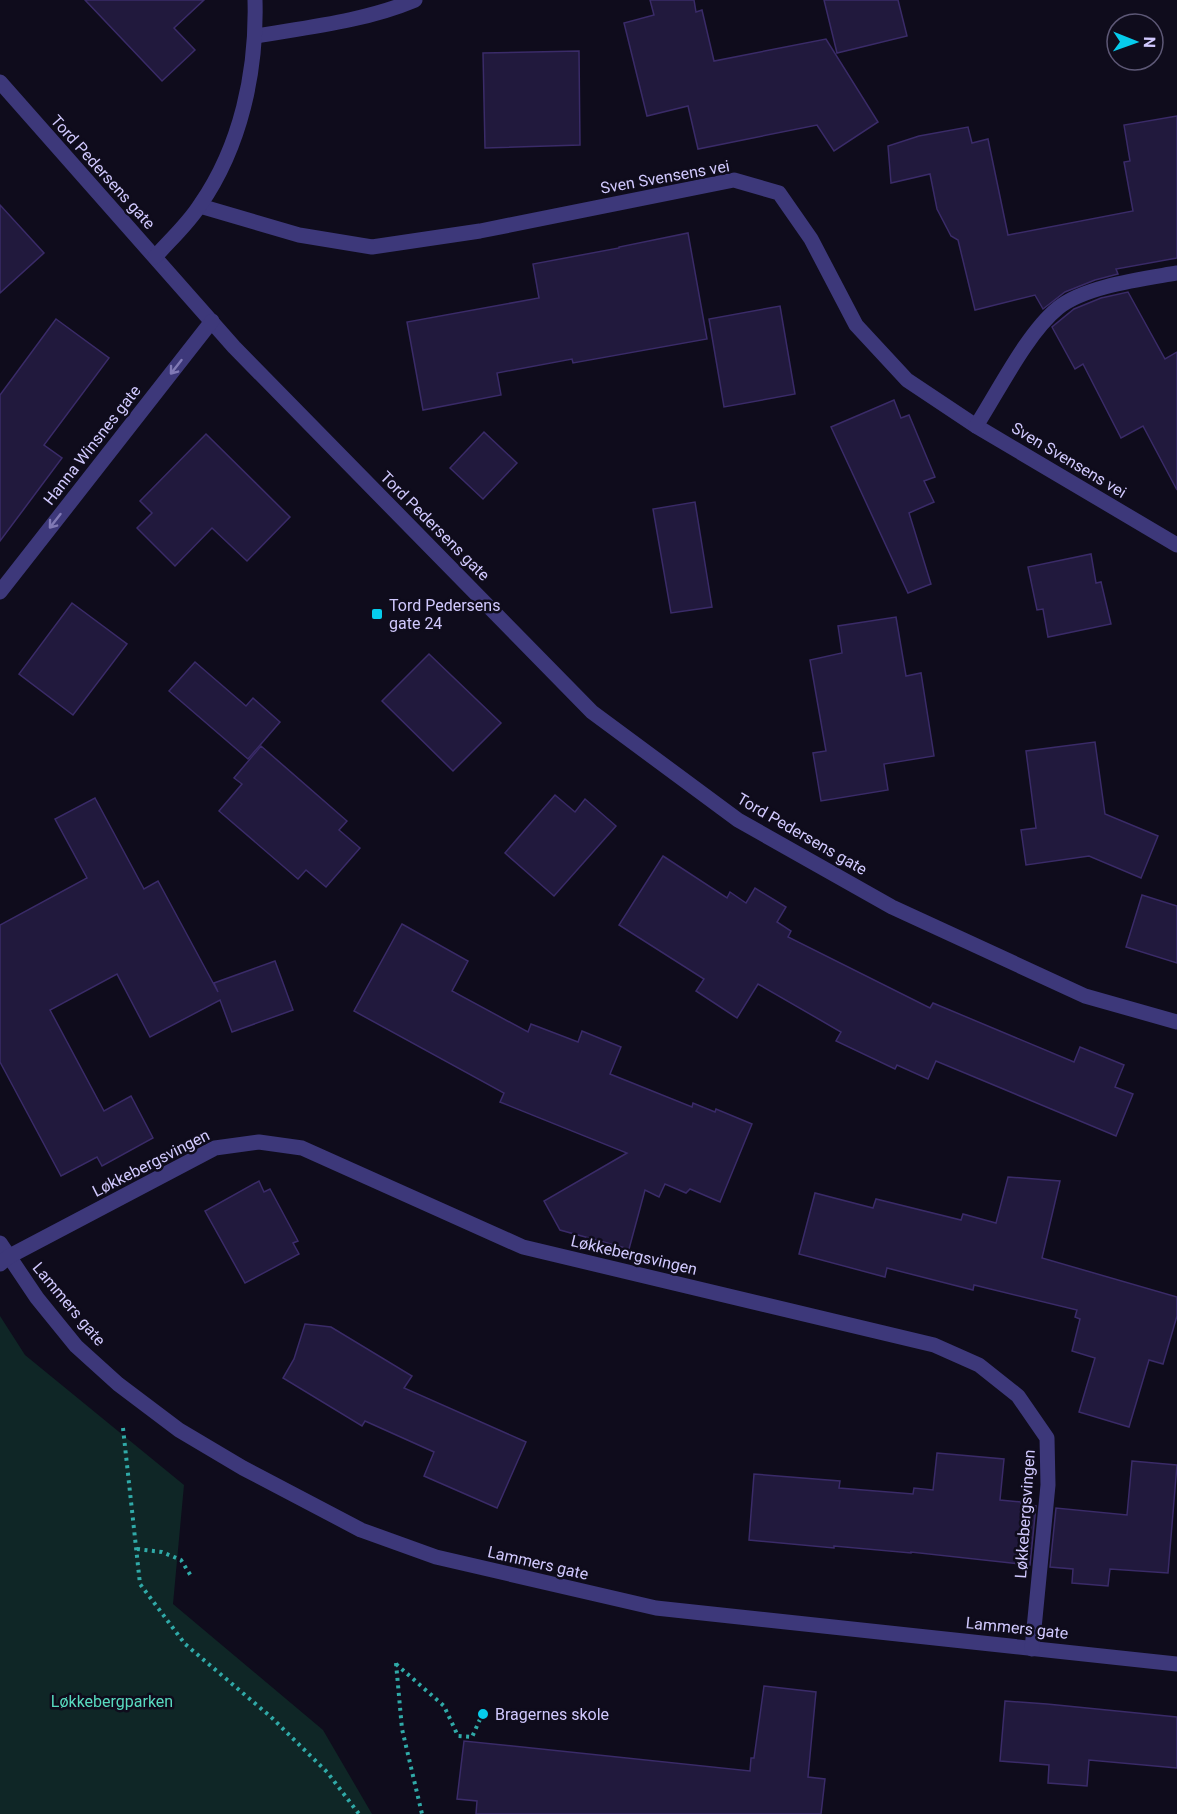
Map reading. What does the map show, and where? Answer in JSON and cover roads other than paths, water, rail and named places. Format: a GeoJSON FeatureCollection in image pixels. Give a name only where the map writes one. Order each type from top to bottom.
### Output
{"type":"FeatureCollection","features":[{"type":"Feature","properties":{"kind":"street"},"geometry":{"type":"LineString","coordinates":[[155,258],[200,206],[231,152],[247,95],[256,36],[255,0]]}},
{"type":"Feature","properties":{"kind":"street"},"geometry":{"type":"LineString","coordinates":[[256,36],[354,19],[393,9],[415,0]]}},
{"type":"Feature","properties":{"kind":"street","name":"Tord Pedersens gate"},"geometry":{"type":"LineString","coordinates":[[0,82],[155,258],[272,386],[592,712],[738,820],[903,912],[1085,996],[1177,1022]]}},
{"type":"Feature","properties":{"kind":"street","name":"Sven Svensens vei"},"geometry":{"type":"LineString","coordinates":[[200,206],[299,236],[372,247],[480,231],[734,180],[779,193],[811,239],[856,325],[907,380],[976,426],[1177,545]]}},
{"type":"Feature","properties":{"kind":"street"},"geometry":{"type":"LineString","coordinates":[[976,426],[1031,337],[1058,308],[1088,292],[1177,273]]}},
{"type":"Feature","properties":{"kind":"street","name":"Hanna Winsnes gate"},"geometry":{"type":"LineString","coordinates":[[0,592],[212,321]]}},
{"type":"Feature","properties":{"kind":"street","name":"Løkkebergsvingen"},"geometry":{"type":"LineString","coordinates":[[4,1260],[215,1148],[259,1142],[302,1148],[523,1247],[934,1345],[979,1365],[1018,1396],[1047,1438],[1048,1485],[1032,1649]]}},
{"type":"Feature","properties":{"kind":"street","name":"Lammers gate"},"geometry":{"type":"LineString","coordinates":[[0,1243],[4,1260],[76,1346],[118,1384],[179,1430],[243,1468],[361,1530],[436,1557],[656,1608],[1177,1665]]}},
{"type":"Feature","properties":{"kind":"place","name":"Tord Pedersens gate 24"},"geometry":{"type":"Point","coordinates":[377,614]}},
{"type":"Feature","properties":{"kind":"place","name":"Bragernes skole"},"geometry":{"type":"Point","coordinates":[483,1714]}},
{"type":"Feature","properties":{"kind":"park label","name":"Løkkebergparken"},"geometry":{"type":"Point","coordinates":[112,1701]}}]}
